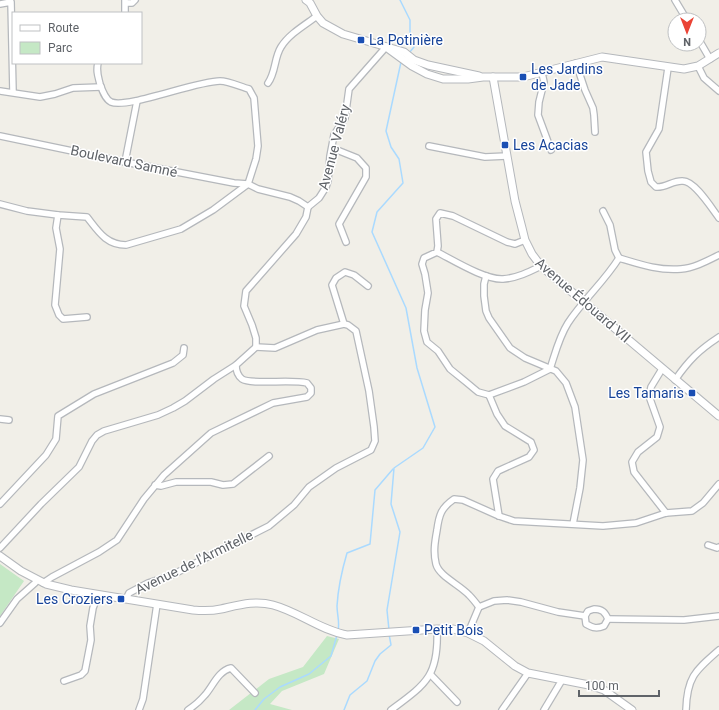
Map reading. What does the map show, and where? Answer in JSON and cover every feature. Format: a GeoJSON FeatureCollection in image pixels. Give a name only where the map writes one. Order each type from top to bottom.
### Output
{"type":"FeatureCollection","features":[{"type":"Feature","properties":{"kind":"street"},"geometry":{"type":"LineString","coordinates":[[124,12],[126,2],[132,2],[135,0]]}},
{"type":"Feature","properties":{"kind":"street"},"geometry":{"type":"LineString","coordinates":[[675,0],[682,12]]}},
{"type":"Feature","properties":{"kind":"street"},"geometry":{"type":"LineString","coordinates":[[309,1],[317,16],[323,23],[343,34],[404,52],[414,60],[428,66],[483,77],[523,77],[602,57],[668,68],[684,69],[698,66],[719,53]]}},
{"type":"Feature","properties":{"kind":"street"},"geometry":{"type":"LineString","coordinates":[[0,4],[11,2],[12,47]]}},
{"type":"Feature","properties":{"kind":"street"},"geometry":{"type":"LineString","coordinates":[[268,83],[273,76],[280,48],[289,38],[317,16]]}},
{"type":"Feature","properties":{"kind":"street","name":"Avenue Valéry"},"geometry":{"type":"LineString","coordinates":[[308,207],[319,198],[326,187],[334,135],[345,118],[349,89],[386,47]]}},
{"type":"Feature","properties":{"kind":"street"},"geometry":{"type":"LineString","coordinates":[[706,52],[710,59]]}},
{"type":"Feature","properties":{"kind":"street"},"geometry":{"type":"LineString","coordinates":[[576,63],[593,108],[595,132]]}},
{"type":"Feature","properties":{"kind":"street"},"geometry":{"type":"LineString","coordinates":[[12,64],[13,92]]}},
{"type":"Feature","properties":{"kind":"street"},"geometry":{"type":"LineString","coordinates":[[0,204],[27,211],[58,216],[87,217],[105,238],[116,244],[126,245],[181,229],[202,217],[248,184],[256,160],[258,146],[254,98],[250,89],[221,81],[196,85],[137,101],[118,103],[111,102],[105,96],[101,87],[96,71],[98,64]]}},
{"type":"Feature","properties":{"kind":"street"},"geometry":{"type":"LineString","coordinates":[[698,66],[704,78],[719,91]]}},
{"type":"Feature","properties":{"kind":"street"},"geometry":{"type":"LineString","coordinates":[[668,68],[659,129],[646,152],[651,182],[656,187],[662,188],[683,180],[689,182],[696,188],[719,218]]}},
{"type":"Feature","properties":{"kind":"street"},"geometry":{"type":"LineString","coordinates":[[542,73],[544,82],[539,102],[538,115],[551,150]]}},
{"type":"Feature","properties":{"kind":"street","name":"Avenue Édouard VII"},"geometry":{"type":"LineString","coordinates":[[493,77],[515,202],[525,240],[532,254],[540,266],[719,416]]}},
{"type":"Feature","properties":{"kind":"street"},"geometry":{"type":"LineString","coordinates":[[0,91],[40,97],[73,88],[101,87]]}},
{"type":"Feature","properties":{"kind":"street"},"geometry":{"type":"LineString","coordinates":[[125,162],[137,101]]}},
{"type":"Feature","properties":{"kind":"street","name":"Boulevard Samné"},"geometry":{"type":"LineString","coordinates":[[0,136],[125,162],[234,183],[248,184],[258,189],[295,198],[308,207]]}},
{"type":"Feature","properties":{"kind":"street"},"geometry":{"type":"LineString","coordinates":[[429,146],[485,157],[507,156]]}},
{"type":"Feature","properties":{"kind":"street"},"geometry":{"type":"LineString","coordinates":[[332,148],[357,158],[366,168],[366,177],[339,224],[346,242]]}},
{"type":"Feature","properties":{"kind":"street"},"geometry":{"type":"LineString","coordinates":[[256,347],[256,338],[244,306],[246,291],[296,234],[306,217],[308,207]]}},
{"type":"Feature","properties":{"kind":"street"},"geometry":{"type":"LineString","coordinates":[[603,211],[610,225],[615,250],[619,258],[662,269],[682,269],[701,264],[719,255]]}},
{"type":"Feature","properties":{"kind":"street"},"geometry":{"type":"LineString","coordinates":[[437,252],[436,219],[440,213],[453,216],[507,242],[515,244],[525,240]]}},
{"type":"Feature","properties":{"kind":"street"},"geometry":{"type":"LineString","coordinates":[[58,216],[56,228],[60,248],[55,304],[59,315],[63,319],[87,317]]}},
{"type":"Feature","properties":{"kind":"street"},"geometry":{"type":"LineString","coordinates":[[437,252],[486,276],[501,279],[517,277],[540,266]]}},
{"type":"Feature","properties":{"kind":"street"},"geometry":{"type":"LineString","coordinates":[[437,252],[424,258],[422,264],[428,293],[425,310],[424,331],[427,342],[438,351],[450,369],[478,392],[489,395],[524,382],[550,369],[558,344],[567,324],[583,302],[612,269],[619,258]]}},
{"type":"Feature","properties":{"kind":"street"},"geometry":{"type":"LineString","coordinates":[[0,548],[41,504],[79,467],[97,435],[104,431],[158,415],[174,408],[236,365],[256,347],[275,348],[317,330],[344,324],[332,285],[336,278],[345,272],[354,275],[368,286]]}},
{"type":"Feature","properties":{"kind":"street"},"geometry":{"type":"LineString","coordinates":[[486,276],[484,296],[486,311],[489,318],[510,348],[525,358],[556,371],[566,383],[575,406],[583,460],[580,488],[573,524]]}},
{"type":"Feature","properties":{"kind":"street","name":"Avenue de l'Armitelle"},"geometry":{"type":"LineString","coordinates":[[126,599],[129,593],[148,583],[172,576],[269,526],[294,505],[309,488],[336,468],[371,450],[375,441],[369,391],[356,331],[344,324]]}},
{"type":"Feature","properties":{"kind":"street"},"geometry":{"type":"LineString","coordinates":[[675,380],[688,362],[703,348],[719,337]]}},
{"type":"Feature","properties":{"kind":"street"},"geometry":{"type":"LineString","coordinates":[[0,504],[46,455],[56,439],[58,416],[94,394],[172,363],[183,355],[184,348]]}},
{"type":"Feature","properties":{"kind":"street"},"geometry":{"type":"LineString","coordinates":[[0,622],[17,599],[35,583],[52,577],[117,540],[155,484],[211,432],[273,404],[307,397],[311,393],[311,388],[307,383],[299,381],[249,382],[241,378],[236,371],[236,365]]}},
{"type":"Feature","properties":{"kind":"street"},"geometry":{"type":"LineString","coordinates":[[662,369],[650,387],[649,396],[660,427],[658,437],[638,452],[632,462],[634,472],[666,513]]}},
{"type":"Feature","properties":{"kind":"street"},"geometry":{"type":"LineString","coordinates":[[489,395],[504,426],[531,442],[534,450],[529,457],[498,471],[493,479],[499,516]]}},
{"type":"Feature","properties":{"kind":"street"},"geometry":{"type":"LineString","coordinates":[[0,419],[9,420]]}},
{"type":"Feature","properties":{"kind":"street"},"geometry":{"type":"LineString","coordinates":[[155,484],[161,486],[176,482],[211,482],[223,485],[233,484],[269,456]]}},
{"type":"Feature","properties":{"kind":"street"},"geometry":{"type":"LineString","coordinates":[[479,607],[469,595],[446,577],[436,566],[434,544],[439,515],[447,504],[454,499],[463,500],[514,521],[603,526],[636,523],[666,513],[692,511],[703,503],[719,484]]}},
{"type":"Feature","properties":{"kind":"street"},"geometry":{"type":"LineString","coordinates":[[708,545],[717,548],[719,547]]}},
{"type":"Feature","properties":{"kind":"street"},"geometry":{"type":"LineString","coordinates":[[0,556],[21,571],[40,581],[70,590],[98,595],[205,611],[245,603],[273,605],[329,630],[347,635],[453,629],[468,633],[484,641],[515,666],[528,673],[589,685],[604,690],[630,709]]}},
{"type":"Feature","properties":{"kind":"street"},"geometry":{"type":"LineString","coordinates":[[64,681],[81,675],[85,671],[91,640],[90,626],[93,608],[98,595]]}},
{"type":"Feature","properties":{"kind":"street"},"geometry":{"type":"LineString","coordinates":[[468,633],[479,607],[494,601],[507,600],[521,602],[558,612],[585,616]]}},
{"type":"Feature","properties":{"kind":"street"},"geometry":{"type":"LineString","coordinates":[[139,710],[143,699],[157,604]]}},
{"type":"Feature","properties":{"kind":"street"},"geometry":{"type":"LineString","coordinates":[[600,609],[608,619],[604,626],[598,628],[586,624],[585,616],[588,610],[600,609]]}},
{"type":"Feature","properties":{"kind":"street"},"geometry":{"type":"LineString","coordinates":[[608,619],[684,620],[719,616]]}},
{"type":"Feature","properties":{"kind":"street"},"geometry":{"type":"LineString","coordinates":[[391,710],[415,692],[431,675],[436,660],[438,629]]}},
{"type":"Feature","properties":{"kind":"street"},"geometry":{"type":"LineString","coordinates":[[686,710],[688,689],[692,678],[698,668],[719,650]]}},
{"type":"Feature","properties":{"kind":"street"},"geometry":{"type":"LineString","coordinates":[[188,710],[205,695],[215,683],[218,675],[227,669],[231,668],[255,692]]}},
{"type":"Feature","properties":{"kind":"street"},"geometry":{"type":"LineString","coordinates":[[502,710],[528,673]]}},
{"type":"Feature","properties":{"kind":"street"},"geometry":{"type":"LineString","coordinates":[[431,675],[457,702]]}},
{"type":"Feature","properties":{"kind":"street"},"geometry":{"type":"LineString","coordinates":[[544,710],[562,680]]}},
{"type":"Feature","properties":{"kind":"green space"},"geometry":{"type":"Polygon","coordinates":[[[0,564],[24,581],[0,616],[0,564]]]}},
{"type":"Feature","properties":{"kind":"green space"},"geometry":{"type":"Polygon","coordinates":[[[327,636],[339,639],[324,674],[282,691],[270,704],[292,710],[229,710],[269,679],[303,667],[327,636]]]}},
{"type":"Feature","properties":{"kind":"waterway"},"geometry":{"type":"LineString","coordinates":[[400,0],[410,20],[410,32],[414,47],[409,53]]}},
{"type":"Feature","properties":{"kind":"waterway"},"geometry":{"type":"LineString","coordinates":[[389,630],[387,610],[400,532],[391,504],[394,468],[423,448],[435,427],[417,368],[406,308],[372,232],[377,212],[403,183],[399,159],[391,147],[386,131],[401,62]]}},
{"type":"Feature","properties":{"kind":"waterway"},"geometry":{"type":"LineString","coordinates":[[338,631],[339,625],[337,609],[340,580],[347,553],[370,544],[375,490],[393,469]]}},
{"type":"Feature","properties":{"kind":"waterway"},"geometry":{"type":"LineString","coordinates":[[344,710],[350,695],[367,681],[375,661],[380,654],[391,645],[389,634]]}},
{"type":"Feature","properties":{"kind":"waterway"},"geometry":{"type":"LineString","coordinates":[[255,710],[264,699],[280,687],[309,674],[331,656],[337,635]]}},
{"type":"Feature","properties":{"kind":"place","name":"La Potinière"},"geometry":{"type":"Point","coordinates":[361,40]}},
{"type":"Feature","properties":{"kind":"place","name":"Les Jardins de Jade"},"geometry":{"type":"Point","coordinates":[523,77]}},
{"type":"Feature","properties":{"kind":"place","name":"Les Acacias"},"geometry":{"type":"Point","coordinates":[505,145]}},
{"type":"Feature","properties":{"kind":"place","name":"Les Tamaris"},"geometry":{"type":"Point","coordinates":[692,393]}},
{"type":"Feature","properties":{"kind":"place","name":"Les Croziers"},"geometry":{"type":"Point","coordinates":[121,599]}},
{"type":"Feature","properties":{"kind":"place","name":"Petit Bois"},"geometry":{"type":"Point","coordinates":[416,630]}}]}
